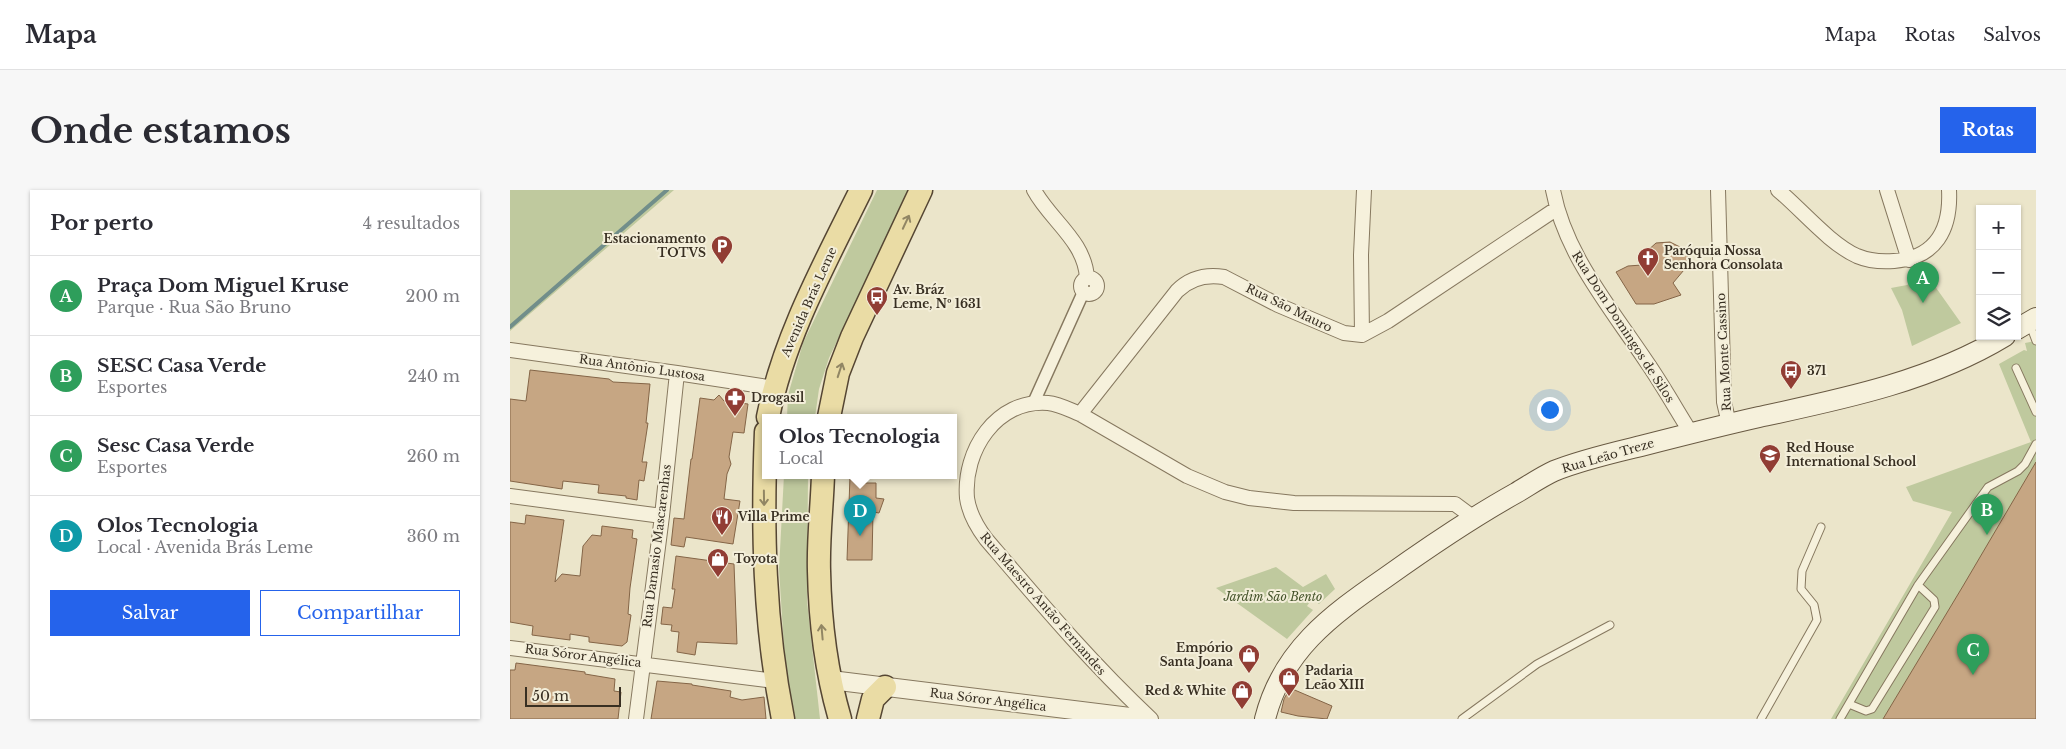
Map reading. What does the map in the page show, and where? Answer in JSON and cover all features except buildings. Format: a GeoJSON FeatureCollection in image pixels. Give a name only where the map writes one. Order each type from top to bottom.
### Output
{"type":"FeatureCollection","features":[{"type":"Feature","properties":{"kind":"main road","name":"Avenida Brás Leme"},"geometry":{"type":"LineString","coordinates":[[769,414],[774,388],[790,341],[861,190]]}},
{"type":"Feature","properties":{"kind":"main road"},"geometry":{"type":"LineString","coordinates":[[830,414],[838,373],[852,337],[920,190]]}},
{"type":"Feature","properties":{"kind":"main road","name":"Rua Leão Treze"},"geometry":{"type":"LineString","coordinates":[[1265,719],[1272,694],[1281,676],[1307,640],[1328,619],[1399,567],[1474,518],[1553,471],[1691,433],[1847,398],[1913,378],[2025,331]]}},
{"type":"Feature","properties":{"kind":"main road"},"geometry":{"type":"LineString","coordinates":[[764,479],[767,610],[775,680],[783,719]]}},
{"type":"Feature","properties":{"kind":"main road"},"geometry":{"type":"LineString","coordinates":[[823,479],[820,523],[820,588],[823,643],[840,719]]}},
{"type":"Feature","properties":{"kind":"main road"},"geometry":{"type":"LineString","coordinates":[[868,719],[872,699],[885,687]]}},
{"type":"Feature","properties":{"kind":"street"},"geometry":{"type":"LineString","coordinates":[[1034,190],[1076,246],[1085,266],[1087,278],[1094,280],[1097,284],[1097,288],[1090,295],[1083,293],[1034,404]]}},
{"type":"Feature","properties":{"kind":"street"},"geometry":{"type":"LineString","coordinates":[[1364,190],[1361,255],[1362,335],[1388,322],[1556,209]]}},
{"type":"Feature","properties":{"kind":"street","name":"Rua Dom Domingos de Silos"},"geometry":{"type":"LineString","coordinates":[[1553,190],[1556,209],[1573,249],[1648,363],[1691,433]]}},
{"type":"Feature","properties":{"kind":"street","name":"Rua Monte Cassino"},"geometry":{"type":"LineString","coordinates":[[1718,190],[1724,402],[1729,424]]}},
{"type":"Feature","properties":{"kind":"street"},"geometry":{"type":"LineString","coordinates":[[1778,190],[1841,246],[1856,256],[1874,262],[1909,260],[1928,250],[1940,237],[1947,222],[1949,190]]}},
{"type":"Feature","properties":{"kind":"street"},"geometry":{"type":"LineString","coordinates":[[1887,190],[1909,260]]}},
{"type":"Feature","properties":{"kind":"street","name":"Rua São Mauro"},"geometry":{"type":"LineString","coordinates":[[1080,414],[1177,291],[1189,281],[1200,277],[1224,278],[1336,331],[1362,335]]}},
{"type":"Feature","properties":{"kind":"street","name":"Rua Antônio Lustosa"},"geometry":{"type":"LineString","coordinates":[[510,350],[774,388]]}},
{"type":"Feature","properties":{"kind":"street","name":"Rua Damasio Mascarenhas"},"geometry":{"type":"LineString","coordinates":[[636,719],[662,516],[677,373]]}},
{"type":"Feature","properties":{"kind":"street","name":"Rua Maestro Antão Fernandes"},"geometry":{"type":"LineString","coordinates":[[1151,719],[1113,684],[1062,628],[986,539],[971,513],[967,499],[970,461],[978,443],[988,429],[1001,417],[1014,410],[1034,404],[1053,404],[1080,414],[1186,476],[1225,492],[1249,498],[1294,503],[1455,504],[1474,518]]}},
{"type":"Feature","properties":{"kind":"street"},"geometry":{"type":"LineString","coordinates":[[510,496],[662,516]]}},
{"type":"Feature","properties":{"kind":"street","name":"Rua Sóror Angélica"},"geometry":{"type":"LineString","coordinates":[[510,648],[775,680]]}},
{"type":"Feature","properties":{"kind":"street","name":"Rua Sóror Angélica"},"geometry":{"type":"LineString","coordinates":[[831,680],[1146,719]]}},
{"type":"Feature","properties":{"kind":"lane"},"geometry":{"type":"LineString","coordinates":[[2016,368],[2036,412]]}},
{"type":"Feature","properties":{"kind":"lane"},"geometry":{"type":"LineString","coordinates":[[1840,719],[1918,585],[1988,487],[2018,472],[2025,464],[2036,444]]}},
{"type":"Feature","properties":{"kind":"lane"},"geometry":{"type":"LineString","coordinates":[[1761,719],[1817,620],[1814,605],[1801,589],[1802,571],[1821,527]]}},
{"type":"Feature","properties":{"kind":"lane"},"geometry":{"type":"LineString","coordinates":[[1849,704],[1866,711],[1872,709],[1935,607],[1934,600],[1918,585]]}},
{"type":"Feature","properties":{"kind":"lane"},"geometry":{"type":"LineString","coordinates":[[1462,719],[1537,664],[1610,625]]}},
{"type":"Feature","properties":{"kind":"green space"},"geometry":{"type":"Polygon","coordinates":[[[510,190],[674,190],[510,331],[510,190]]]}},
{"type":"Feature","properties":{"kind":"green space"},"geometry":{"type":"Polygon","coordinates":[[[877,190],[909,190],[829,358],[819,389],[815,414],[787,414],[788,395],[803,343],[877,190]]]}},
{"type":"Feature","properties":{"kind":"green space"},"geometry":{"type":"Polygon","coordinates":[[[1927,275],[1961,323],[1912,346],[1902,310],[1891,288],[1907,285],[1927,275]]]}},
{"type":"Feature","properties":{"kind":"green space"},"geometry":{"type":"Polygon","coordinates":[[[2036,341],[2036,719],[1831,719],[1952,512],[1913,501],[1906,487],[2031,442],[1999,364],[2024,350],[2027,351],[2025,343],[2036,341]]]}},
{"type":"Feature","properties":{"kind":"green space"},"geometry":{"type":"Polygon","coordinates":[[[784,479],[808,479],[807,601],[820,719],[795,719],[786,679],[779,569],[784,479]]]}},
{"type":"Feature","properties":{"kind":"green space","name":"Jardim São Bento"},"geometry":{"type":"Polygon","coordinates":[[[1276,567],[1303,587],[1326,574],[1335,589],[1319,604],[1312,599],[1307,606],[1313,610],[1287,639],[1216,588],[1276,567]]]}},
{"type":"Feature","properties":{"kind":"waterway"},"geometry":{"type":"LineString","coordinates":[[510,327],[667,190]]}},
{"type":"Feature","properties":{"kind":"place","name":"Estacionamento TOTVS"},"geometry":{"type":"Point","coordinates":[722,265]}},
{"type":"Feature","properties":{"kind":"place","name":"Paróquia Nossa Senhora Consolata"},"geometry":{"type":"Point","coordinates":[1648,277]}},
{"type":"Feature","properties":{"kind":"place","name":"Praça Dom Miguel Kruse"},"geometry":{"type":"Point","coordinates":[1923,303]}},
{"type":"Feature","properties":{"kind":"place","name":"Av. Bráz Leme, Nº 1631"},"geometry":{"type":"Point","coordinates":[877,316]}},
{"type":"Feature","properties":{"kind":"place","name":"371"},"geometry":{"type":"Point","coordinates":[1791,390]}},
{"type":"Feature","properties":{"kind":"place","name":"Drogasil"},"geometry":{"type":"Point","coordinates":[735,417]}},
{"type":"Feature","properties":{"kind":"place","name":"Red House International School"},"geometry":{"type":"Point","coordinates":[1770,474]}},
{"type":"Feature","properties":{"kind":"place","name":"SESC Casa Verde"},"geometry":{"type":"Point","coordinates":[1987,535]}},
{"type":"Feature","properties":{"kind":"place","name":"Villa Prime"},"geometry":{"type":"Point","coordinates":[722,536]}},
{"type":"Feature","properties":{"kind":"place","name":"Olos Tecnologia"},"geometry":{"type":"Point","coordinates":[860,536]}},
{"type":"Feature","properties":{"kind":"place","name":"Toyota"},"geometry":{"type":"Point","coordinates":[718,578]}},
{"type":"Feature","properties":{"kind":"place","name":"Empório Santa Joana"},"geometry":{"type":"Point","coordinates":[1249,674]}},
{"type":"Feature","properties":{"kind":"place","name":"Sesc Casa Verde"},"geometry":{"type":"Point","coordinates":[1973,675]}},
{"type":"Feature","properties":{"kind":"place","name":"Padaria Leão XIII"},"geometry":{"type":"Point","coordinates":[1289,697]}},
{"type":"Feature","properties":{"kind":"place","name":"Red & White"},"geometry":{"type":"Point","coordinates":[1242,710]}}]}
